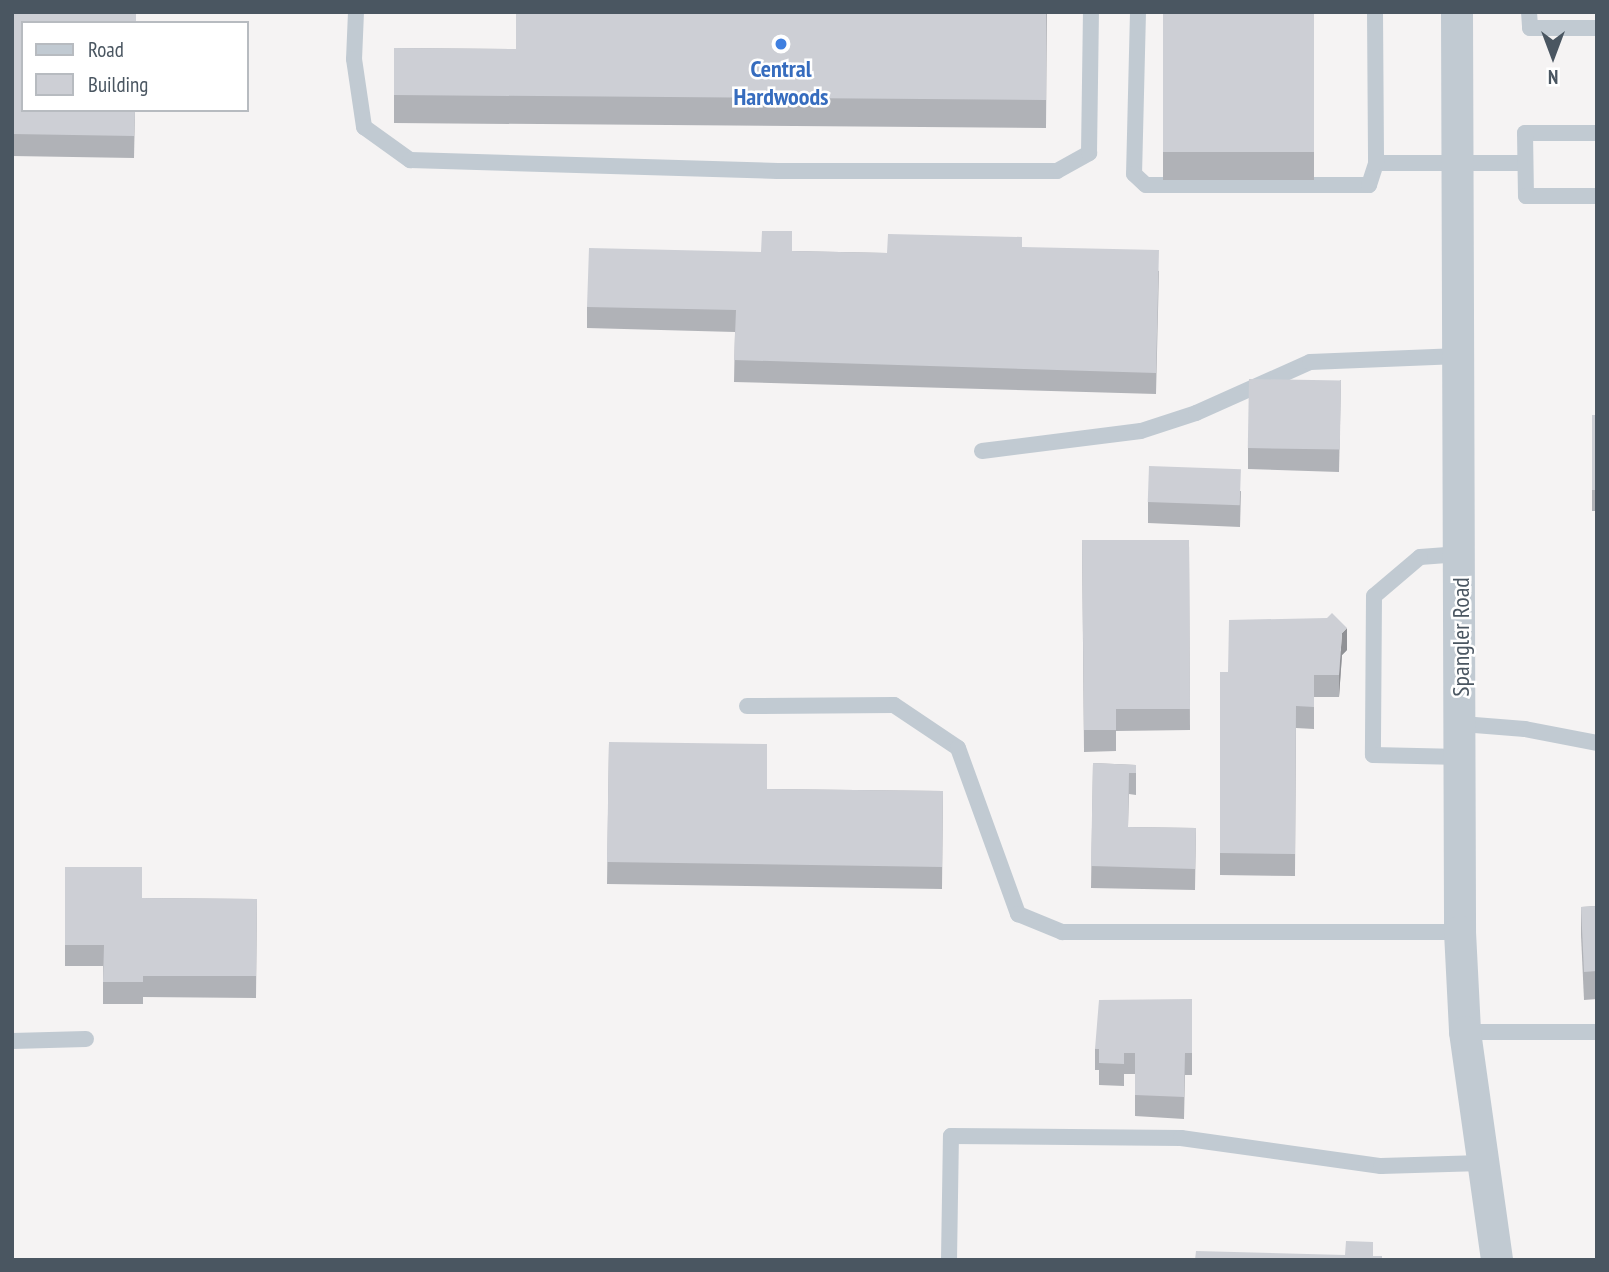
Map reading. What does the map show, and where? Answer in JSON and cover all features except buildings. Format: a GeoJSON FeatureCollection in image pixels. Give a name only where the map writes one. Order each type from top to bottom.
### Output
{"type":"FeatureCollection","features":[{"type":"Feature","properties":{"kind":"street","name":"Spangler Road"},"geometry":{"type":"LineString","coordinates":[[1457,12],[1462,724],[1460,932],[1465,1032],[1497,1260]]}},
{"type":"Feature","properties":{"kind":"lane"},"geometry":{"type":"LineString","coordinates":[[356,12],[354,60],[364,127],[410,160],[973,171],[1057,171],[1089,153],[1091,12]]}},
{"type":"Feature","properties":{"kind":"lane"},"geometry":{"type":"LineString","coordinates":[[1138,12],[1134,174],[1146,185],[1369,185],[1376,163],[1375,12]]}},
{"type":"Feature","properties":{"kind":"lane"},"geometry":{"type":"LineString","coordinates":[[1529,12],[1530,28],[1597,28]]}},
{"type":"Feature","properties":{"kind":"lane"},"geometry":{"type":"LineString","coordinates":[[1597,133],[1525,134],[1527,195],[1597,196]]}},
{"type":"Feature","properties":{"kind":"lane"},"geometry":{"type":"LineString","coordinates":[[1376,163],[1525,163]]}},
{"type":"Feature","properties":{"kind":"lane"},"geometry":{"type":"LineString","coordinates":[[982,451],[1141,431],[1196,413],[1310,362],[1459,356]]}},
{"type":"Feature","properties":{"kind":"lane"},"geometry":{"type":"LineString","coordinates":[[1460,554],[1420,557],[1374,596],[1373,755],[1461,757]]}},
{"type":"Feature","properties":{"kind":"lane"},"geometry":{"type":"LineString","coordinates":[[747,706],[894,705],[958,748],[1018,914],[1062,932],[1460,932]]}},
{"type":"Feature","properties":{"kind":"lane"},"geometry":{"type":"LineString","coordinates":[[1462,724],[1525,729],[1597,743]]}},
{"type":"Feature","properties":{"kind":"lane"},"geometry":{"type":"LineString","coordinates":[[1465,1032],[1597,1032]]}},
{"type":"Feature","properties":{"kind":"lane"},"geometry":{"type":"LineString","coordinates":[[12,1041],[86,1039]]}},
{"type":"Feature","properties":{"kind":"lane"},"geometry":{"type":"LineString","coordinates":[[949,1260],[951,1136],[1181,1139],[1381,1166],[1482,1163]]}},
{"type":"Feature","properties":{"kind":"place","name":"Central Hardwoods"},"geometry":{"type":"Point","coordinates":[781,44]}}]}
